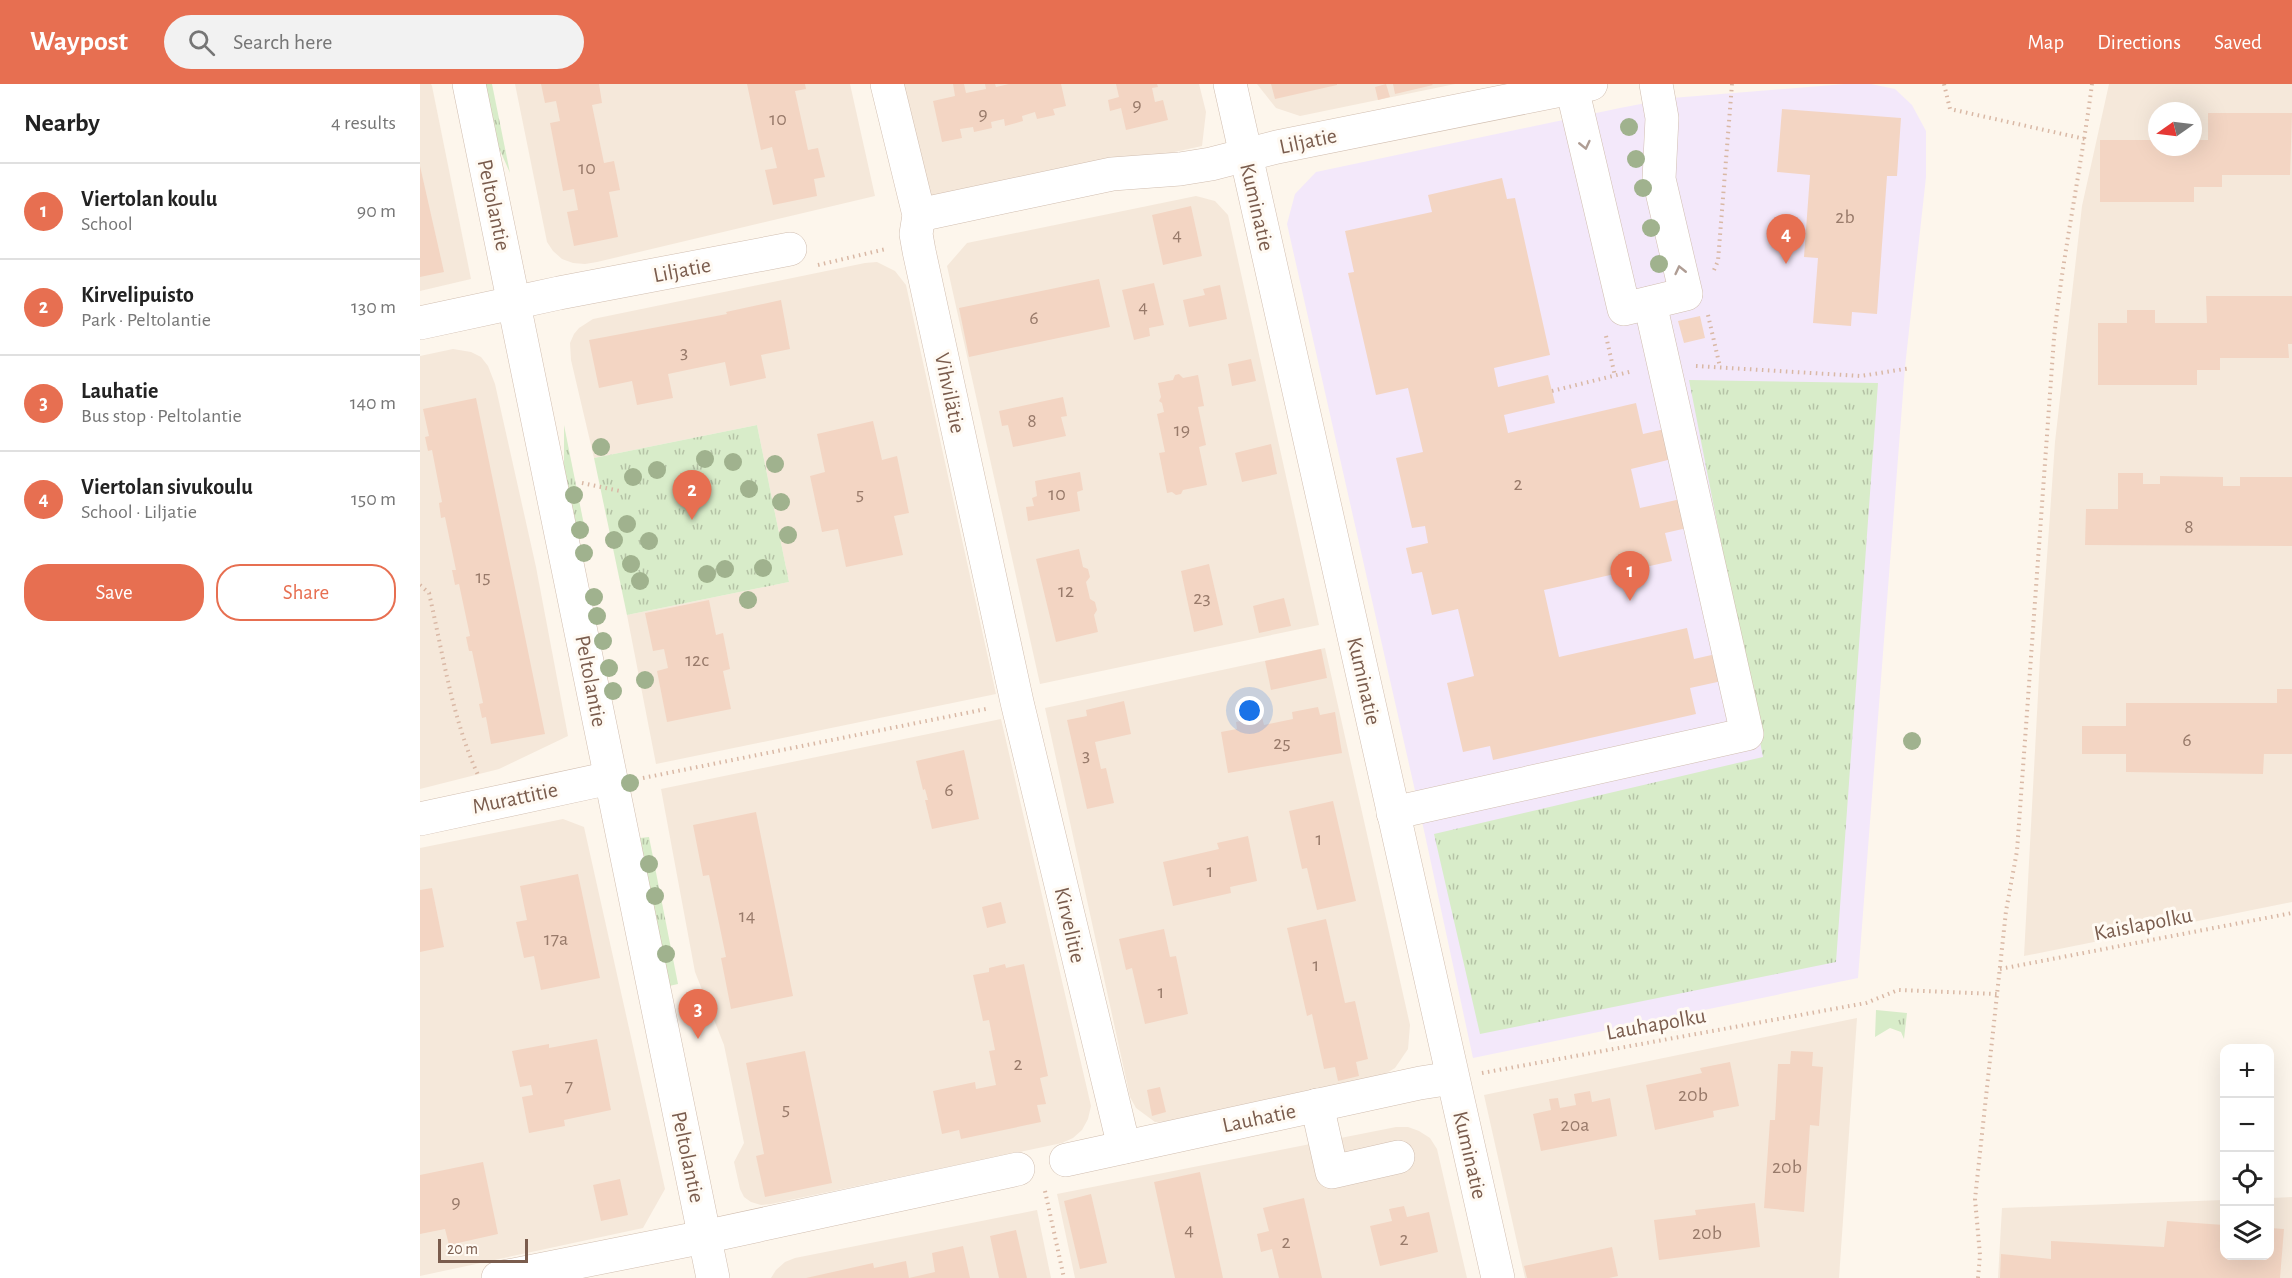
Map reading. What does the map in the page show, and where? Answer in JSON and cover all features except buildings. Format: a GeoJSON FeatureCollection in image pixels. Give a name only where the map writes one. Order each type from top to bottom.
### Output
{"type":"FeatureCollection","features":[{"type":"Feature","properties":{"kind":"street","name":"Peltolantie"},"geometry":{"type":"LineString","coordinates":[[470,84],[712,1278]]}},
{"type":"Feature","properties":{"kind":"street","name":"Vihvilätie"},"geometry":{"type":"LineString","coordinates":[[887,84],[919,215],[916,234],[919,251],[1017,702]]}},
{"type":"Feature","properties":{"kind":"street","name":"Kuminatie"},"geometry":{"type":"LineString","coordinates":[[1230,84],[1497,1278]]}},
{"type":"Feature","properties":{"kind":"street"},"geometry":{"type":"LineString","coordinates":[[1582,86],[1624,309],[1695,295],[1659,179],[1662,118],[1656,84]]}},
{"type":"Feature","properties":{"kind":"street","name":"Liljatie"},"geometry":{"type":"LineString","coordinates":[[919,215],[1112,174],[1180,169],[1500,93],[1582,86]]}},
{"type":"Feature","properties":{"kind":"street","name":"Liljatie"},"geometry":{"type":"LineString","coordinates":[[420,323],[790,249]]}},
{"type":"Feature","properties":{"kind":"street"},"geometry":{"type":"LineString","coordinates":[[1393,813],[1747,734],[1650,303]]}},
{"type":"Feature","properties":{"kind":"street","name":"Kirvelitie"},"geometry":{"type":"LineString","coordinates":[[1017,702],[1124,1147]]}},
{"type":"Feature","properties":{"kind":"street","name":"Murattitie"},"geometry":{"type":"LineString","coordinates":[[420,819],[610,778]]}},
{"type":"Feature","properties":{"kind":"street","name":"Lauhatie"},"geometry":{"type":"LineString","coordinates":[[1066,1160],[1452,1078]]}},
{"type":"Feature","properties":{"kind":"street"},"geometry":{"type":"LineString","coordinates":[[1317,1105],[1332,1172],[1398,1157]]}},
{"type":"Feature","properties":{"kind":"street"},"geometry":{"type":"LineString","coordinates":[[498,1278],[549,1273],[1018,1169]]}},
{"type":"Feature","properties":{"kind":"path"},"geometry":{"type":"LineString","coordinates":[[1720,367],[1695,295],[1718,261],[1732,84]]}},
{"type":"Feature","properties":{"kind":"path"},"geometry":{"type":"LineString","coordinates":[[1944,84],[1950,109],[2085,139]]}},
{"type":"Feature","properties":{"kind":"path"},"geometry":{"type":"LineString","coordinates":[[1978,1278],[1980,1255],[1975,1199],[2006,911],[2017,851],[2055,328],[2059,287],[2085,139],[2092,84]]}},
{"type":"Feature","properties":{"kind":"path"},"geometry":{"type":"LineString","coordinates":[[790,249],[794,270],[896,246],[898,255],[919,251]]}},
{"type":"Feature","properties":{"kind":"path"},"geometry":{"type":"LineString","coordinates":[[1552,391],[1664,364],[1861,375],[1911,368]]}},
{"type":"Feature","properties":{"kind":"path"},"geometry":{"type":"LineString","coordinates":[[581,483],[620,491]]}},
{"type":"Feature","properties":{"kind":"path"},"geometry":{"type":"LineString","coordinates":[[420,585],[429,593],[457,717],[468,754],[484,788],[487,804]]}},
{"type":"Feature","properties":{"kind":"path"},"geometry":{"type":"LineString","coordinates":[[643,778],[1017,702]]}},
{"type":"Feature","properties":{"kind":"path","name":"Kaislapolku"},"geometry":{"type":"LineString","coordinates":[[2000,969],[2292,913]]}},
{"type":"Feature","properties":{"kind":"path","name":"Lauhapolku"},"geometry":{"type":"LineString","coordinates":[[1452,1078],[1866,1003],[1898,990],[1998,994]]}},
{"type":"Feature","properties":{"kind":"path"},"geometry":{"type":"LineString","coordinates":[[1045,1191],[1064,1278]]}},
{"type":"Feature","properties":{"kind":"shaded area"},"geometry":{"type":"Polygon","coordinates":[[[420,84],[431,84],[432,86],[471,279],[420,291],[420,84]]]}},
{"type":"Feature","properties":{"kind":"shaded area"},"geometry":{"type":"Polygon","coordinates":[[[515,84],[850,84],[875,196],[597,262],[573,263],[562,259],[547,242],[515,84]]]}},
{"type":"Feature","properties":{"kind":"shaded area"},"geometry":{"type":"Polygon","coordinates":[[[896,84],[1199,84],[1206,112],[1202,146],[924,207],[896,84]]]}},
{"type":"Feature","properties":{"kind":"shaded area"},"geometry":{"type":"Polygon","coordinates":[[[1257,84],[1455,84],[1300,116],[1276,108],[1257,84]]]}},
{"type":"Feature","properties":{"kind":"shaded area"},"geometry":{"type":"Polygon","coordinates":[[[1845,84],[1871,84],[1895,89],[1912,105],[1926,131],[1926,177],[1905,367],[1858,978],[1473,1058],[1287,224],[1295,194],[1316,172],[1620,108],[1672,98],[1845,84]]]}},
{"type":"Feature","properties":{"kind":"shaded area"},"geometry":{"type":"Polygon","coordinates":[[[2109,84],[2292,84],[2292,902],[2024,956],[2040,657],[2055,442],[2082,206],[2109,84]]]}},
{"type":"Feature","properties":{"kind":"shaded area"},"geometry":{"type":"Polygon","coordinates":[[[1196,196],[1215,201],[1228,215],[1319,625],[1040,684],[947,266],[967,243],[1196,196]]]}},
{"type":"Feature","properties":{"kind":"shaded area"},"geometry":{"type":"Polygon","coordinates":[[[877,262],[895,271],[906,285],[996,694],[656,764],[627,615],[789,582],[757,425],[594,458],[571,360],[570,343],[579,328],[593,319],[877,262]]]}},
{"type":"Feature","properties":{"kind":"shaded area"},"geometry":{"type":"Polygon","coordinates":[[[453,349],[471,352],[481,357],[488,366],[495,384],[536,567],[568,736],[499,769],[420,789],[420,356],[453,349]]]}},
{"type":"Feature","properties":{"kind":"shaded area"},"geometry":{"type":"Polygon","coordinates":[[[1325,648],[1410,1025],[1408,1049],[1395,1068],[1385,1074],[1175,1121],[1155,1122],[1136,1108],[1130,1097],[1045,708],[1325,648]]]}},
{"type":"Feature","properties":{"kind":"shaded area"},"geometry":{"type":"Polygon","coordinates":[[[1001,719],[1091,1106],[1088,1119],[1082,1130],[1073,1138],[1062,1143],[771,1204],[761,1205],[751,1202],[744,1197],[740,1189],[734,1162],[744,1143],[724,1045],[695,972],[661,789],[1001,719]]]}},
{"type":"Feature","properties":{"kind":"shaded area"},"geometry":{"type":"Polygon","coordinates":[[[563,819],[584,827],[665,1189],[643,1228],[420,1276],[420,848],[563,819]]]}},
{"type":"Feature","properties":{"kind":"shaded area"},"geometry":{"type":"Polygon","coordinates":[[[1857,1018],[1839,1278],[1525,1278],[1484,1095],[1857,1018]]]}},
{"type":"Feature","properties":{"kind":"shaded area"},"geometry":{"type":"Polygon","coordinates":[[[1396,1127],[1408,1127],[1419,1131],[1430,1138],[1437,1149],[1467,1278],[1075,1278],[1057,1194],[1396,1127]]]}},
{"type":"Feature","properties":{"kind":"shaded area"},"geometry":{"type":"Polygon","coordinates":[[[2292,1197],[2292,1278],[1998,1278],[2002,1208],[2220,1200],[2220,1260],[2274,1260],[2274,1198],[2292,1197]]]}},
{"type":"Feature","properties":{"kind":"shaded area"},"geometry":{"type":"Polygon","coordinates":[[[1037,1210],[1051,1278],[771,1278],[785,1262],[795,1258],[1037,1210]]]}},
{"type":"Feature","properties":{"kind":"green space"},"geometry":{"type":"Polygon","coordinates":[[[483,84],[492,84],[510,173],[499,148],[483,84]]]}},
{"type":"Feature","properties":{"kind":"green space"},"geometry":{"type":"Polygon","coordinates":[[[1689,380],[1878,383],[1836,962],[1480,1034],[1434,834],[1763,757],[1689,380]]]}},
{"type":"Feature","properties":{"kind":"green space"},"geometry":{"type":"Polygon","coordinates":[[[564,425],[586,535],[577,537],[564,469],[564,425]]]}},
{"type":"Feature","properties":{"kind":"green space"},"geometry":{"type":"Polygon","coordinates":[[[757,425],[789,582],[627,615],[594,458],[757,425]]]}},
{"type":"Feature","properties":{"kind":"green space"},"geometry":{"type":"Polygon","coordinates":[[[649,837],[678,984],[669,986],[640,838],[649,837]]]}},
{"type":"Feature","properties":{"kind":"green space"},"geometry":{"type":"Polygon","coordinates":[[[1876,1010],[1907,1013],[1904,1039],[1901,1032],[1890,1028],[1875,1037],[1876,1010]]]}},
{"type":"Feature","properties":{"kind":"place","name":"Viertolan sivukoulu"},"geometry":{"type":"Point","coordinates":[1786,264]}},
{"type":"Feature","properties":{"kind":"place","name":"Kirvelipuisto"},"geometry":{"type":"Point","coordinates":[692,520]}},
{"type":"Feature","properties":{"kind":"place","name":"Viertolan koulu"},"geometry":{"type":"Point","coordinates":[1630,601]}},
{"type":"Feature","properties":{"kind":"place","name":"Lauhatie"},"geometry":{"type":"Point","coordinates":[698,1039]}}]}
